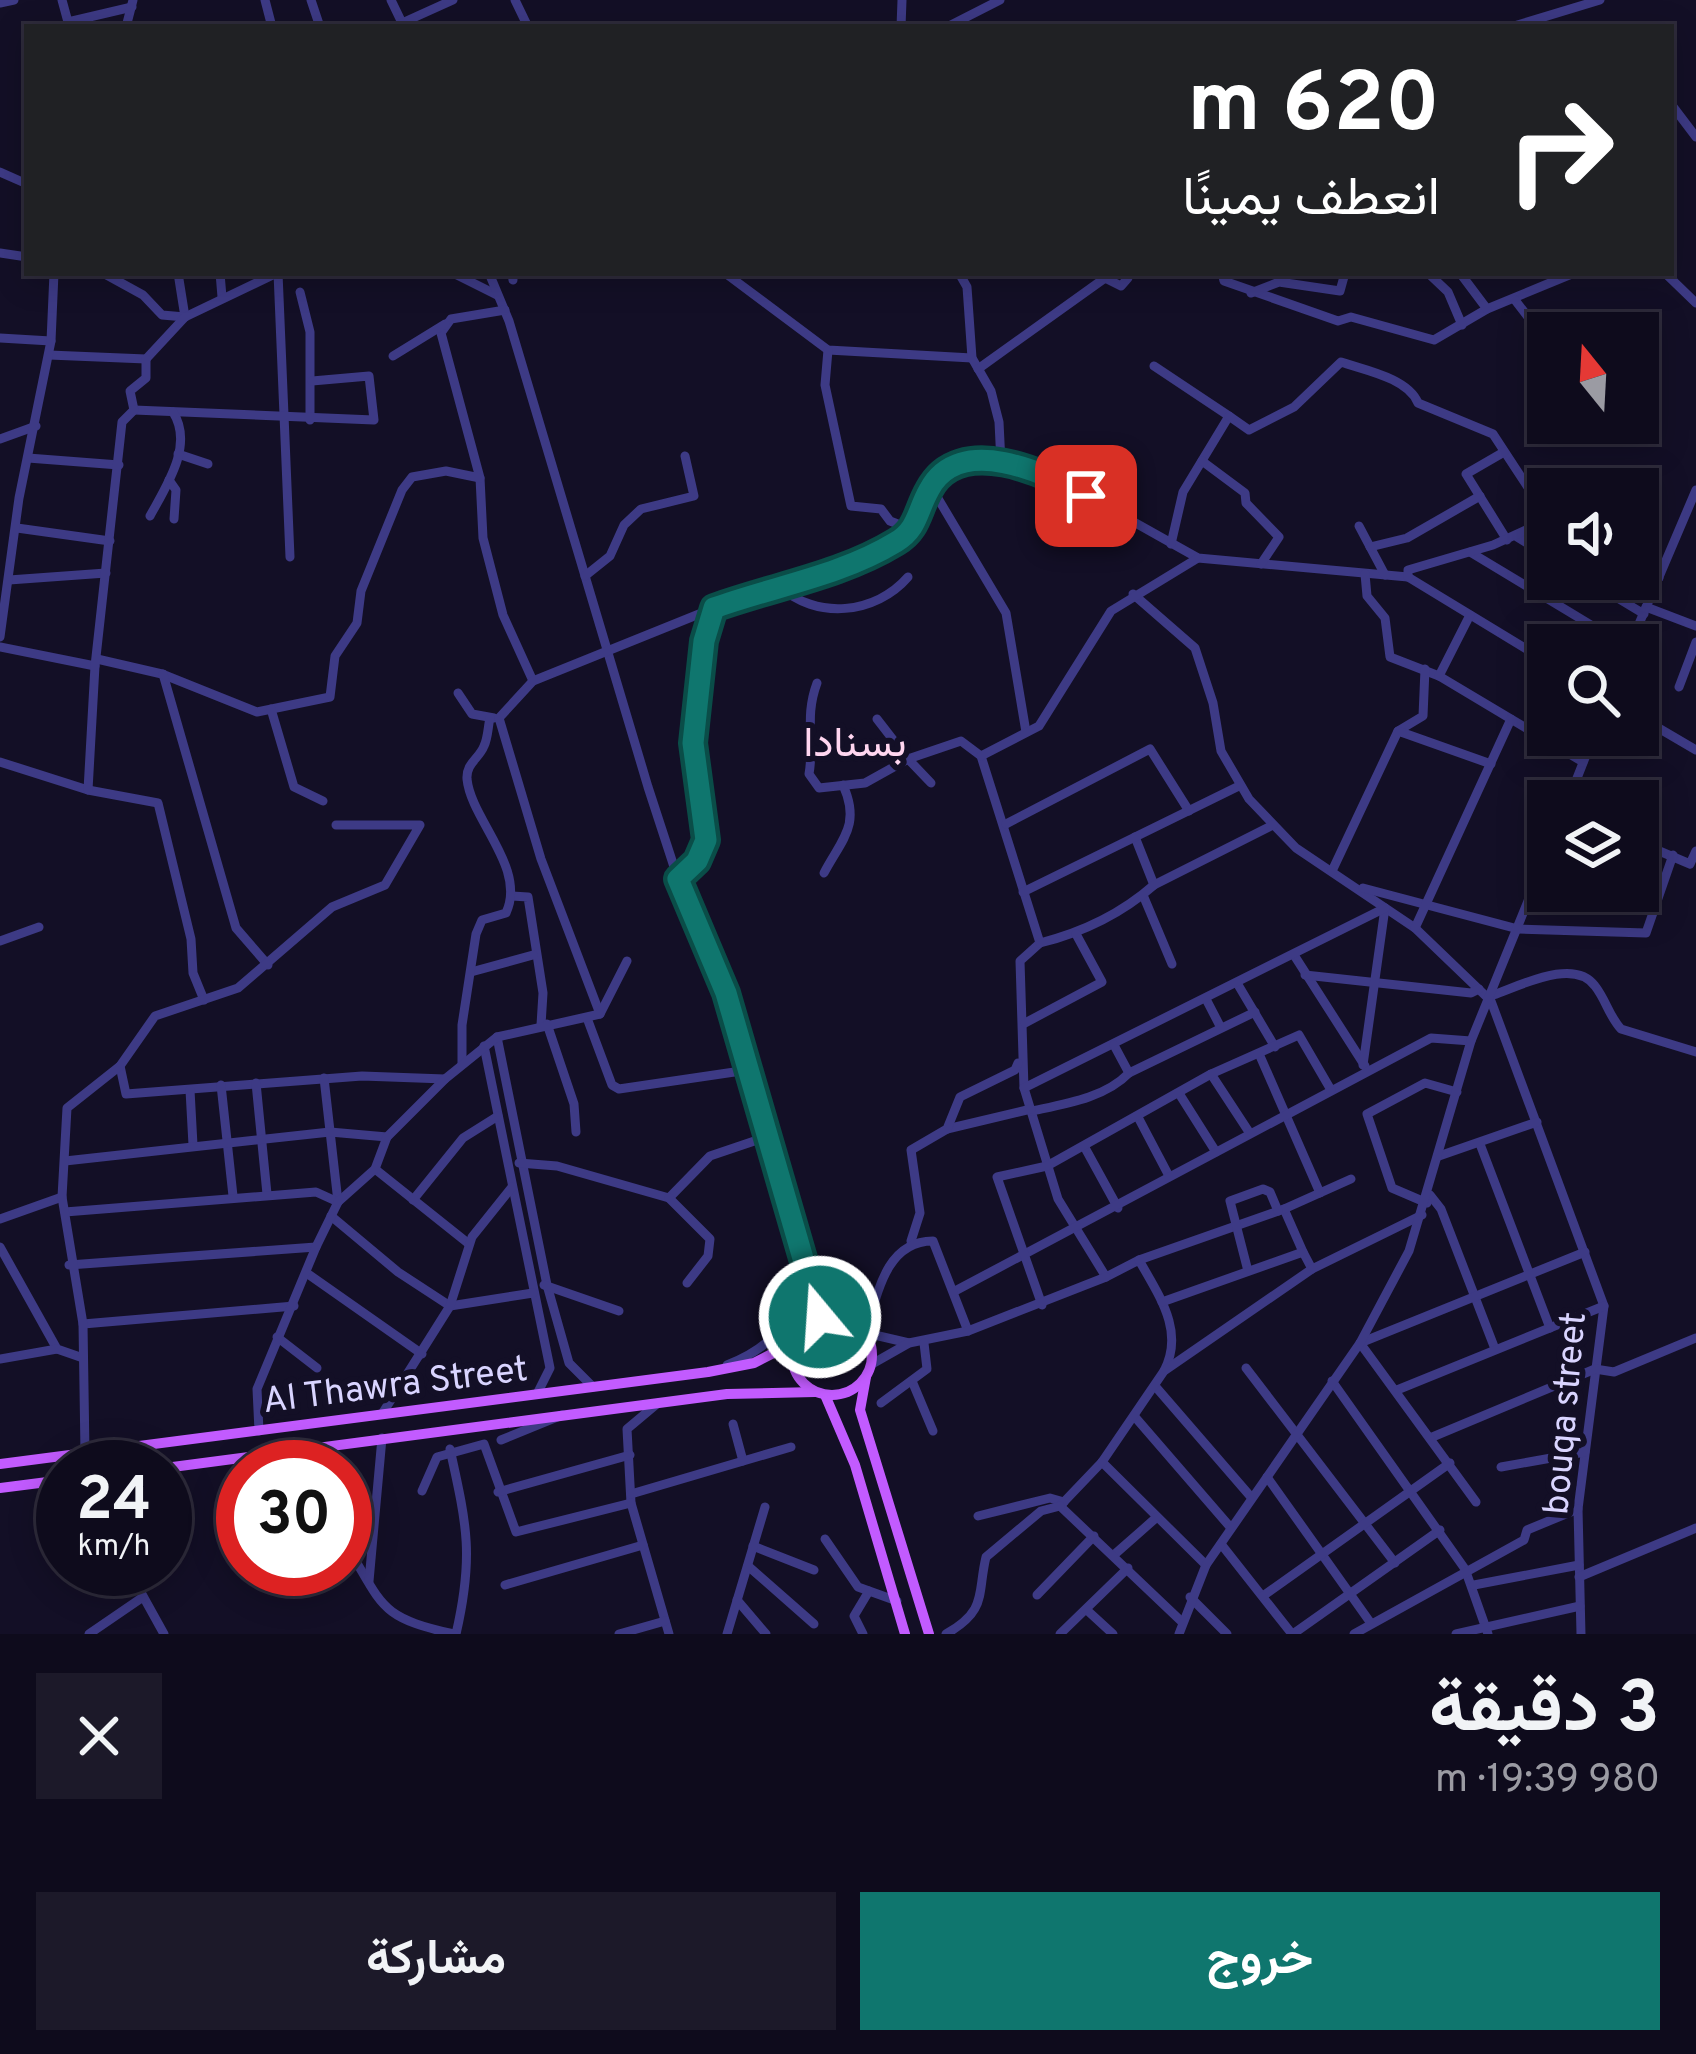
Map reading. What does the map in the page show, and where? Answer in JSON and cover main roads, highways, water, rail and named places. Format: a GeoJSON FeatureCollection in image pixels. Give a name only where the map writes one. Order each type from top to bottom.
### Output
{"type":"FeatureCollection","features":[{"type":"Feature","properties":{"kind":"main road"},"geometry":{"type":"LineString","coordinates":[[905,1634],[855,1466],[820,1394],[793,1366],[793,1343],[820,1317],[846,1317],[866,1333],[872,1364],[860,1410],[929,1634]]}},
{"type":"Feature","properties":{"kind":"main road","name":"Al Thawra Street"},"geometry":{"type":"LineString","coordinates":[[0,1464],[708,1372],[754,1363],[793,1343]]}},
{"type":"Feature","properties":{"kind":"main road"},"geometry":{"type":"LineString","coordinates":[[820,1394],[848,1393],[866,1377]]}},
{"type":"Feature","properties":{"kind":"main road","name":"Al Thawra Street"},"geometry":{"type":"LineString","coordinates":[[192,1465],[658,1403],[786,1389],[820,1394]]}},
{"type":"Feature","properties":{"kind":"main road"},"geometry":{"type":"LineString","coordinates":[[0,1488],[36,1483]]}},
{"type":"Feature","properties":{"kind":"district","name":"بسنادا"},"geometry":{"type":"Point","coordinates":[855,741]}}]}
